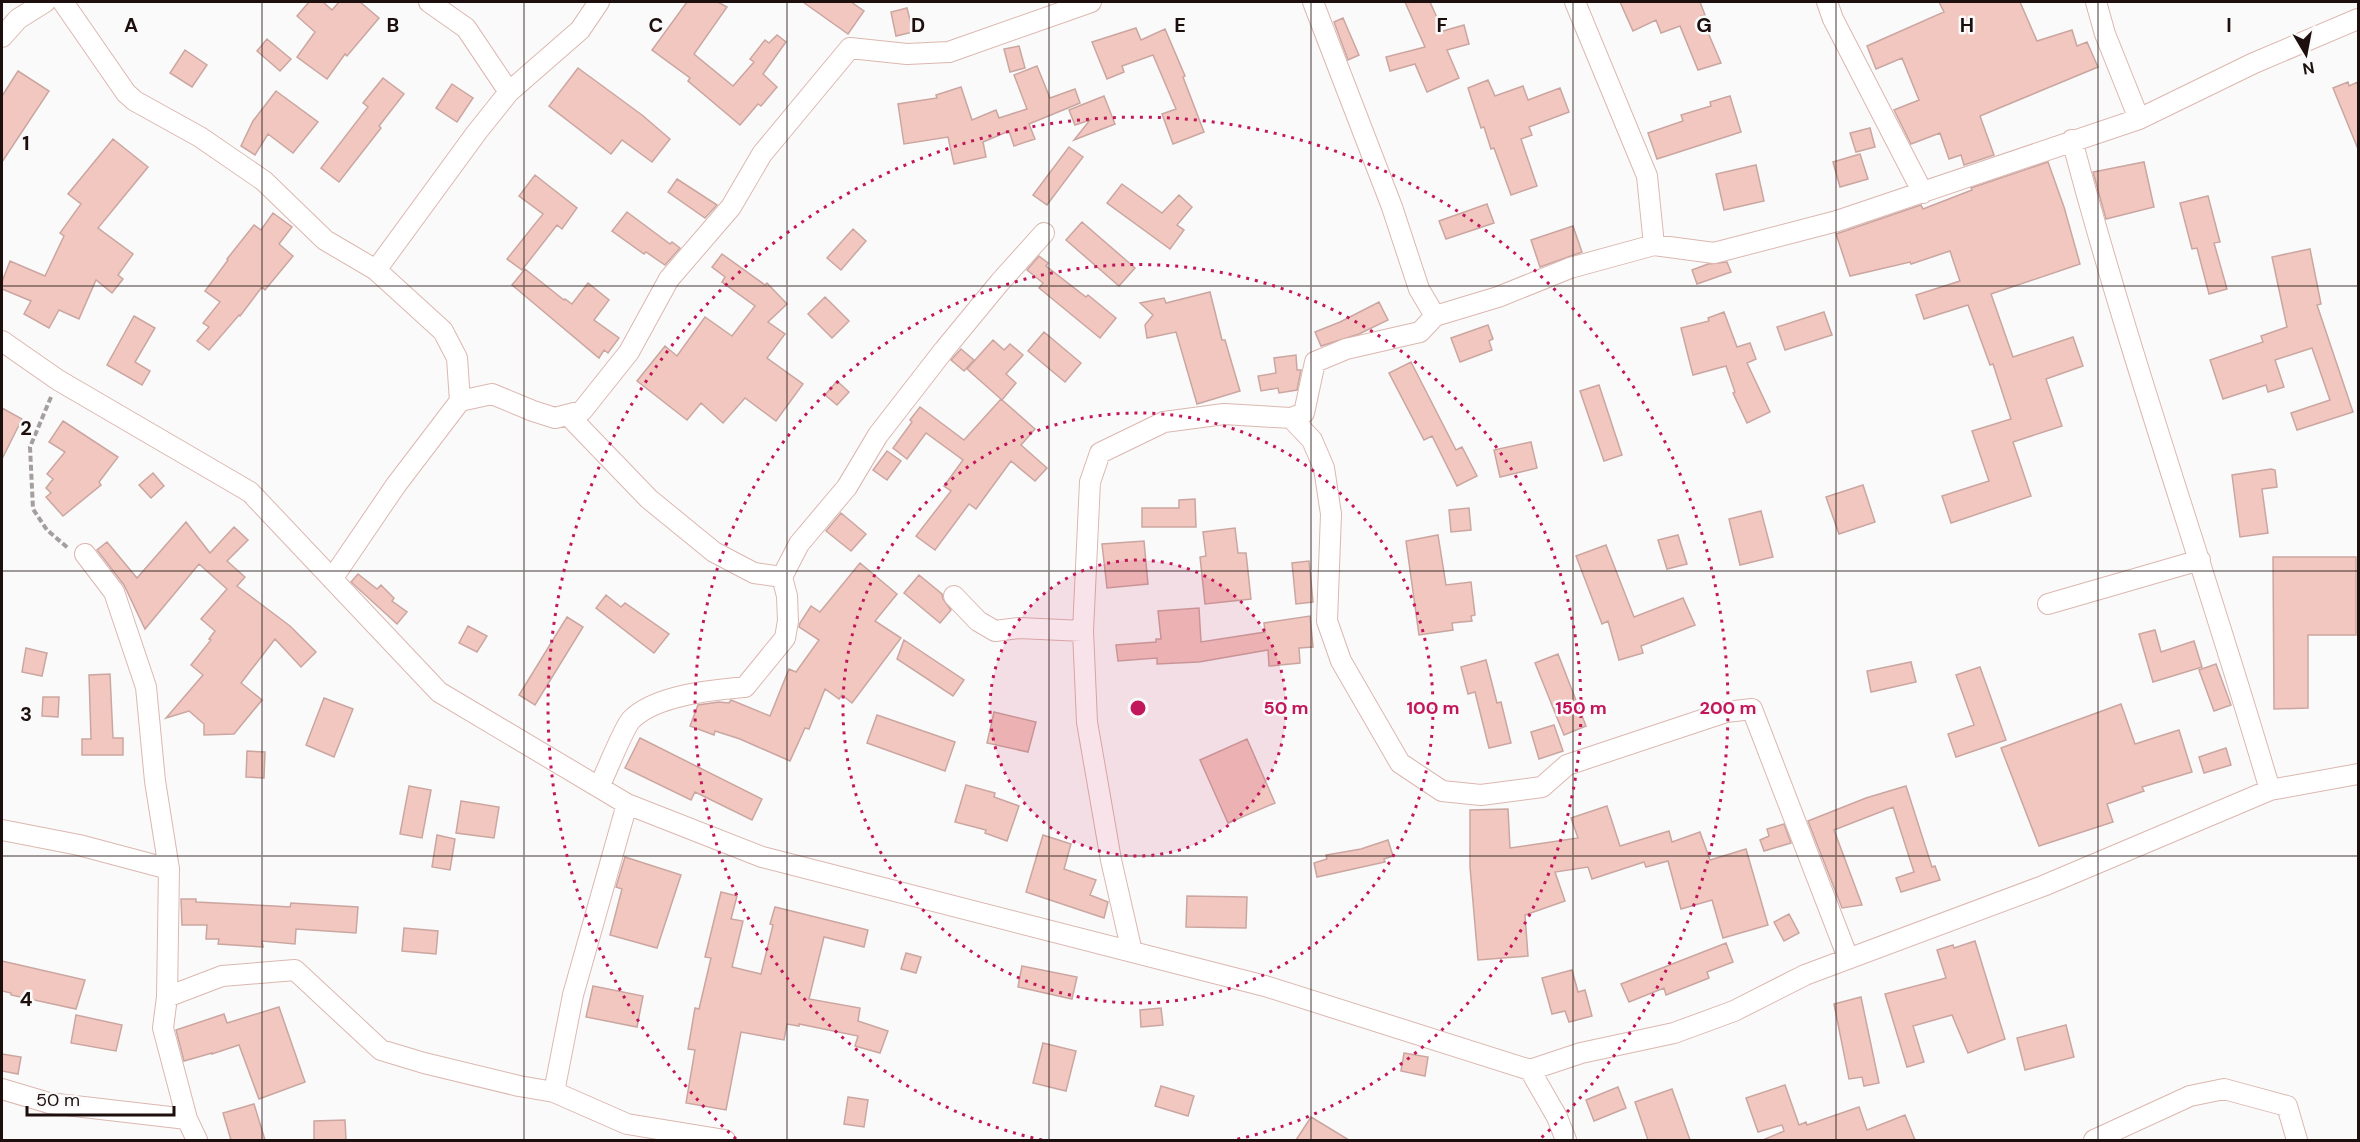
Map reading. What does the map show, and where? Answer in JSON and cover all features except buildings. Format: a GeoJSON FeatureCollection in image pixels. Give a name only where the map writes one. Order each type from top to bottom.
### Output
{"type":"FeatureCollection","features":[{"type":"Feature","properties":{"kind":"street"},"geometry":{"type":"LineString","coordinates":[[2,37],[18,19],[45,2]]}},
{"type":"Feature","properties":{"kind":"street"},"geometry":{"type":"LineString","coordinates":[[63,2],[126,93],[135,101],[200,137],[264,181],[325,240],[376,270],[443,331],[457,358],[460,401]]}},
{"type":"Feature","properties":{"kind":"street"},"geometry":{"type":"LineString","coordinates":[[429,2],[466,28],[509,92]]}},
{"type":"Feature","properties":{"kind":"street"},"geometry":{"type":"LineString","coordinates":[[376,270],[509,92],[580,30],[599,2]]}},
{"type":"Feature","properties":{"kind":"street"},"geometry":{"type":"LineString","coordinates":[[332,579],[396,485],[460,401],[492,394],[555,418],[582,411],[629,352],[669,279],[731,207],[762,154],[850,48],[907,54],[950,52],[1091,2]]}},
{"type":"Feature","properties":{"kind":"street"},"geometry":{"type":"LineString","coordinates":[[1312,2],[1392,207],[1419,289],[1435,316]]}},
{"type":"Feature","properties":{"kind":"street"},"geometry":{"type":"LineString","coordinates":[[1575,2],[1647,176],[1654,245]]}},
{"type":"Feature","properties":{"kind":"street"},"geometry":{"type":"LineString","coordinates":[[1827,2],[1833,20],[1923,193]]}},
{"type":"Feature","properties":{"kind":"street"},"geometry":{"type":"LineString","coordinates":[[2096,2],[2105,34],[2139,118]]}},
{"type":"Feature","properties":{"kind":"street"},"geometry":{"type":"LineString","coordinates":[[1132,952],[1111,860],[1088,722],[1083,631],[1089,482],[1100,453],[1164,422],[1224,414],[1291,418],[1304,413],[1315,362],[1346,349],[1420,332],[1435,316],[1498,297],[1570,268],[1654,245],[1714,253],[1837,221],[1923,193],[2139,118],[2254,63],[2358,19]]}},
{"type":"Feature","properties":{"kind":"street"},"geometry":{"type":"LineString","coordinates":[[2072,140],[2170,473],[2200,560],[2270,790]]}},
{"type":"Feature","properties":{"kind":"street"},"geometry":{"type":"LineString","coordinates":[[599,787],[631,720],[652,706],[697,692],[746,687],[785,638],[788,621],[787,596],[782,577],[799,544],[847,487],[878,435],[986,299],[1044,233]]}},
{"type":"Feature","properties":{"kind":"street"},"geometry":{"type":"LineString","coordinates":[[2,341],[58,380],[250,492],[440,692],[627,804],[762,857],[1264,986],[1530,1070],[1581,1053],[1674,1033],[1734,1011],[1805,975],[2043,886],[2270,790],[2358,774]]}},
{"type":"Feature","properties":{"kind":"street"},"geometry":{"type":"LineString","coordinates":[[568,415],[649,499],[714,552],[754,573],[782,577]]}},
{"type":"Feature","properties":{"kind":"street"},"geometry":{"type":"LineString","coordinates":[[1291,418],[1312,440],[1324,468],[1331,514],[1327,621],[1341,661],[1400,764],[1442,790],[1481,795],[1542,787],[1567,765],[1726,712],[1752,709],[1848,958]]}},
{"type":"Feature","properties":{"kind":"street"},"geometry":{"type":"LineString","coordinates":[[85,554],[114,592],[146,687],[155,781],[169,869],[167,996],[163,1028],[187,1119],[197,1140]]}},
{"type":"Feature","properties":{"kind":"street"},"geometry":{"type":"LineString","coordinates":[[2048,604],[2200,560]]}},
{"type":"Feature","properties":{"kind":"street"},"geometry":{"type":"LineString","coordinates":[[954,596],[978,621],[995,632],[1019,628],[1083,631]]}},
{"type":"Feature","properties":{"kind":"street"},"geometry":{"type":"LineString","coordinates":[[554,1092],[573,994],[627,804]]}},
{"type":"Feature","properties":{"kind":"street"},"geometry":{"type":"LineString","coordinates":[[2,830],[79,845],[169,869]]}},
{"type":"Feature","properties":{"kind":"street"},"geometry":{"type":"LineString","coordinates":[[167,996],[222,976],[296,970],[381,1050],[508,1084],[554,1092],[627,1124],[725,1140]]}},
{"type":"Feature","properties":{"kind":"street"},"geometry":{"type":"LineString","coordinates":[[1530,1070],[1557,1117],[1566,1140]]}},
{"type":"Feature","properties":{"kind":"street"},"geometry":{"type":"LineString","coordinates":[[2,1089],[49,1103],[187,1119]]}},
{"type":"Feature","properties":{"kind":"street"},"geometry":{"type":"LineString","coordinates":[[2094,1140],[2190,1096],[2224,1089],[2287,1106],[2297,1140]]}},
{"type":"Feature","properties":{"kind":"path"},"geometry":{"type":"LineString","coordinates":[[58,380],[30,447],[33,508],[47,530],[72,551],[85,554]]}}]}
